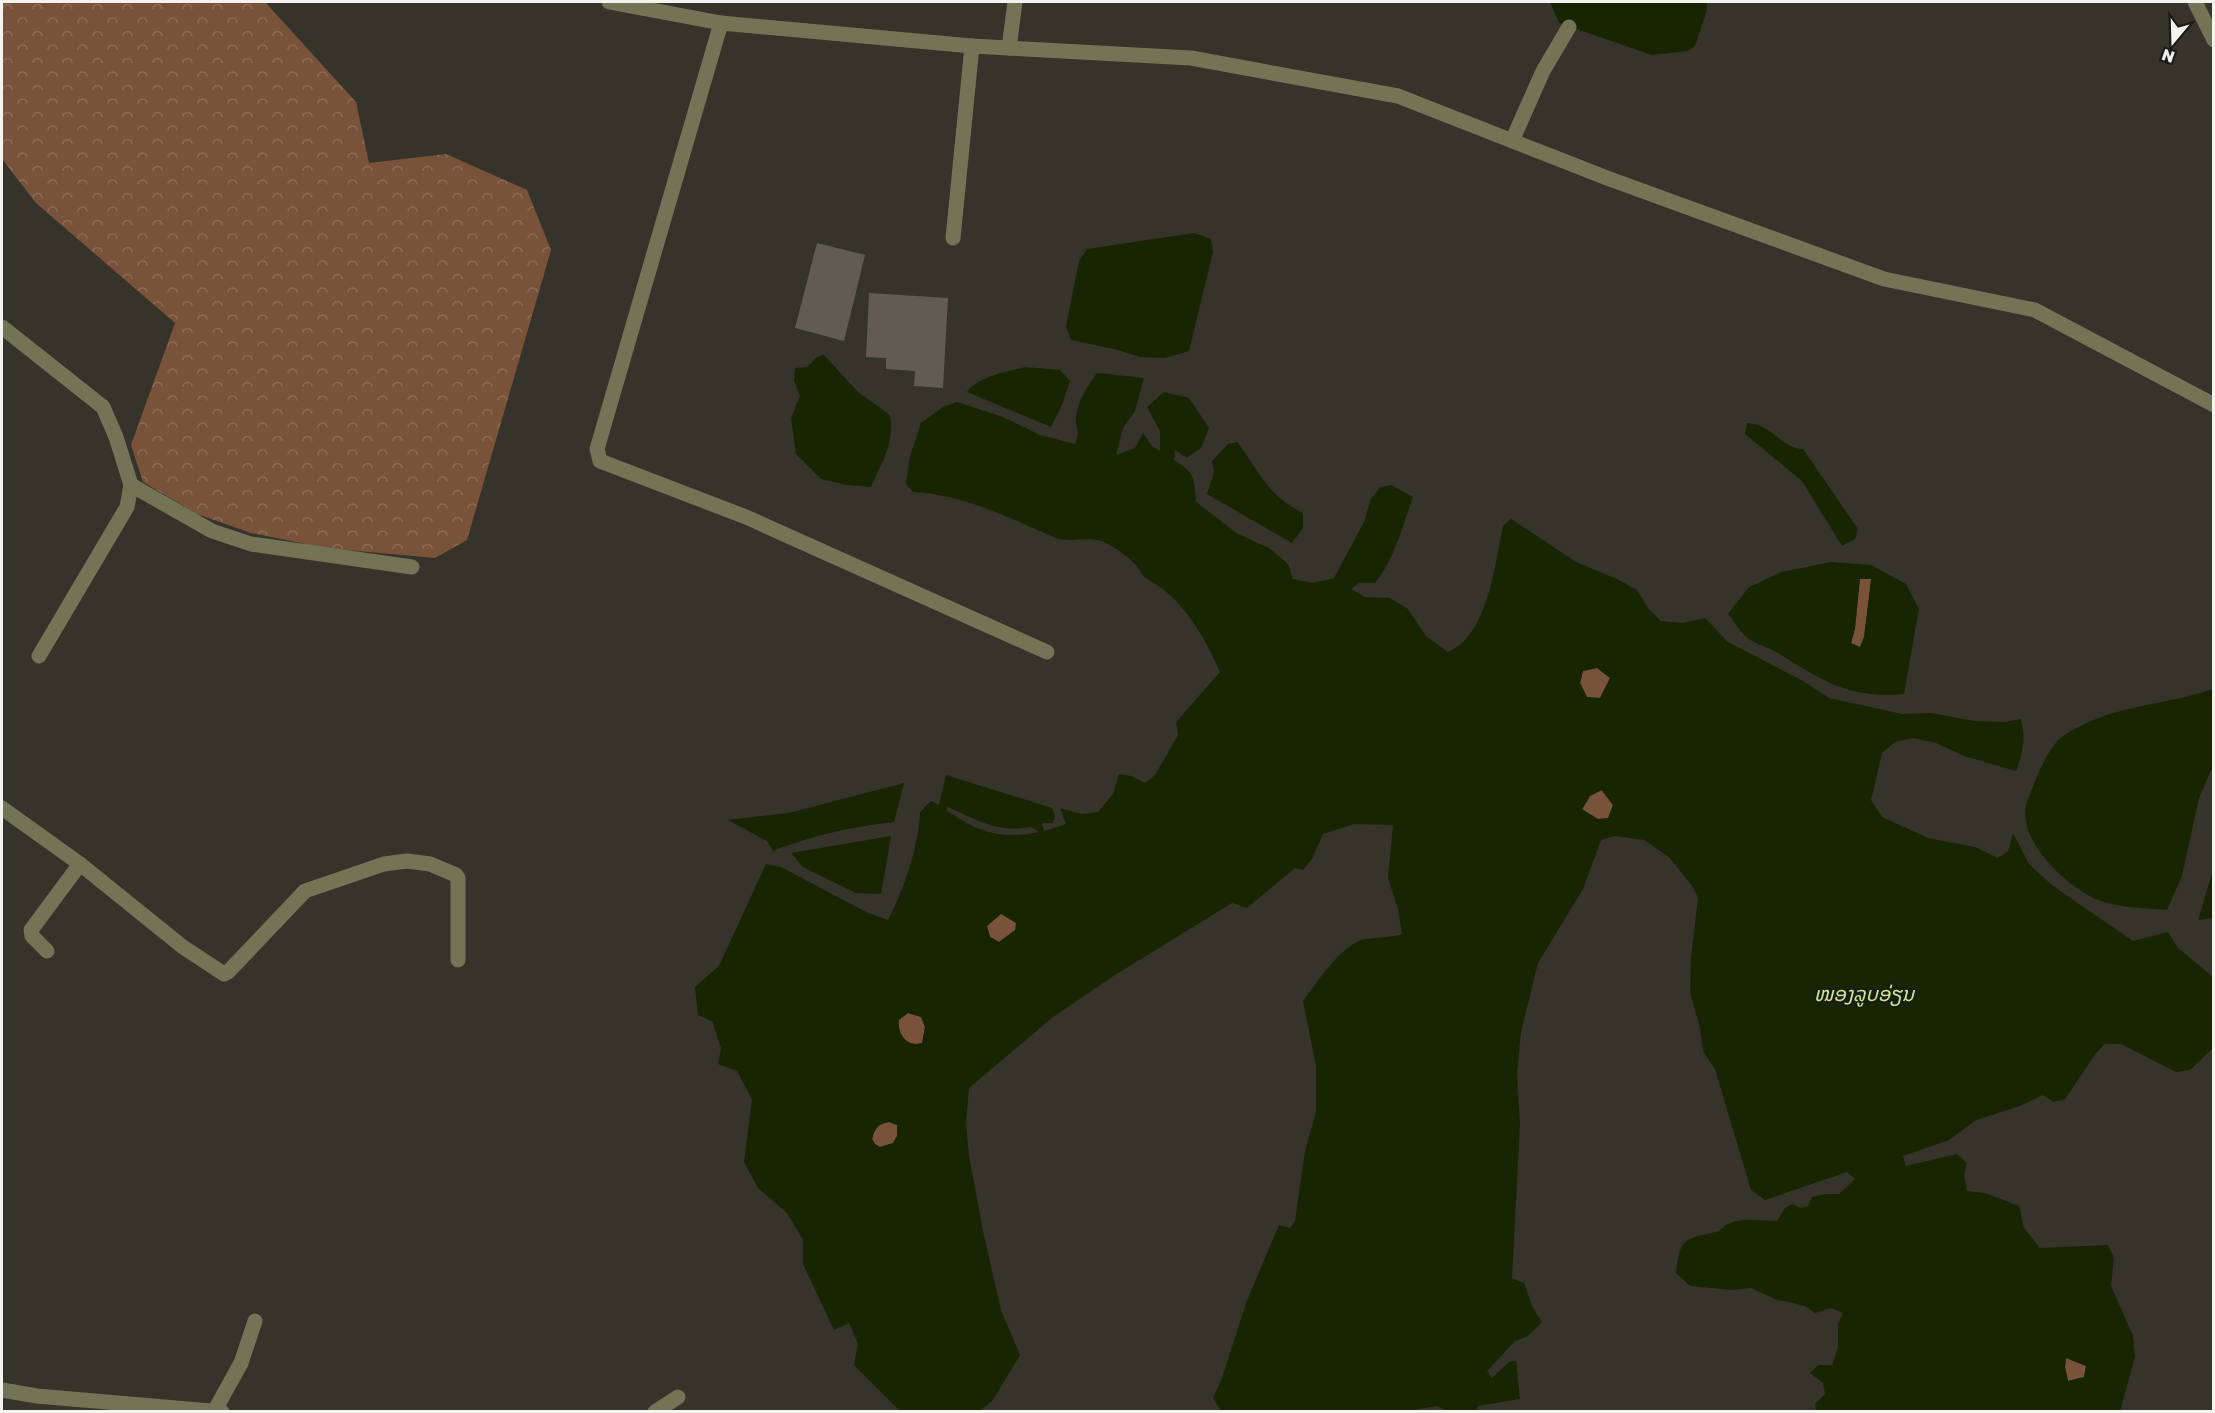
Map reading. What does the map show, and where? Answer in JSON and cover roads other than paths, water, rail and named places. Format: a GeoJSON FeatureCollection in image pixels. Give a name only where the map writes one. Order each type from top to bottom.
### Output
{"type":"FeatureCollection","features":[{"type":"Feature","properties":{"kind":"street"},"geometry":{"type":"LineString","coordinates":[[609,2],[721,22],[972,46],[1191,58],[1398,96],[1512,141],[1884,279],[2035,310],[2214,405]]}},
{"type":"Feature","properties":{"kind":"street"},"geometry":{"type":"LineString","coordinates":[[1009,48],[1015,2]]}},
{"type":"Feature","properties":{"kind":"street"},"geometry":{"type":"LineString","coordinates":[[2195,2],[2214,40]]}},
{"type":"Feature","properties":{"kind":"street"},"geometry":{"type":"LineString","coordinates":[[721,22],[597,449],[600,461],[746,517],[1047,652]]}},
{"type":"Feature","properties":{"kind":"street"},"geometry":{"type":"LineString","coordinates":[[1512,141],[1543,71],[1569,27]]}},
{"type":"Feature","properties":{"kind":"street"},"geometry":{"type":"LineString","coordinates":[[953,238],[972,46]]}},
{"type":"Feature","properties":{"kind":"street"},"geometry":{"type":"LineString","coordinates":[[2,327],[103,407],[116,437],[131,485],[127,507],[39,656]]}},
{"type":"Feature","properties":{"kind":"street"},"geometry":{"type":"LineString","coordinates":[[131,485],[212,531],[251,544],[412,567]]}},
{"type":"Feature","properties":{"kind":"street"},"geometry":{"type":"LineString","coordinates":[[2,808],[80,864],[183,947],[224,974],[305,891],[384,864],[407,861],[430,864],[458,878],[458,960]]}},
{"type":"Feature","properties":{"kind":"street"},"geometry":{"type":"LineString","coordinates":[[47,951],[32,936],[31,930],[80,864]]}},
{"type":"Feature","properties":{"kind":"street"},"geometry":{"type":"LineString","coordinates":[[2,1390],[37,1396],[218,1411],[241,1363],[255,1322]]}},
{"type":"Feature","properties":{"kind":"street"},"geometry":{"type":"LineString","coordinates":[[655,1412],[678,1397]]}},
{"type":"Feature","properties":{"kind":"water"},"geometry":{"type":"Polygon","coordinates":[[[1550,2],[1707,2],[1706,13],[1695,46],[1688,51],[1652,55],[1559,23],[1550,2]]]}},
{"type":"Feature","properties":{"kind":"water"},"geometry":{"type":"Polygon","coordinates":[[[1194,233],[1211,239],[1213,252],[1189,351],[1165,358],[1140,357],[1071,340],[1066,326],[1079,261],[1087,249],[1194,233]]]}},
{"type":"Feature","properties":{"kind":"water"},"geometry":{"type":"Polygon","coordinates":[[[824,355],[858,392],[890,415],[889,444],[871,487],[847,485],[821,479],[796,454],[791,418],[800,396],[794,381],[795,368],[807,367],[817,357],[824,355]]]}},
{"type":"Feature","properties":{"kind":"water"},"geometry":{"type":"Polygon","coordinates":[[[1025,367],[1060,370],[1070,381],[1051,427],[967,392],[986,378],[1025,367]]]}},
{"type":"Feature","properties":{"kind":"water","name":"ໜອງລູບອ່ຽນ"},"geometry":{"type":"Polygon","coordinates":[[[1097,373],[1144,378],[1135,411],[1123,428],[1116,455],[1135,448],[1143,433],[1152,446],[1160,451],[1160,431],[1147,407],[1164,392],[1189,398],[1209,428],[1201,448],[1187,458],[1175,450],[1174,460],[1190,472],[1195,487],[1196,502],[1238,534],[1269,548],[1288,564],[1293,579],[1313,583],[1334,578],[1364,522],[1371,499],[1380,487],[1391,485],[1413,497],[1397,542],[1382,574],[1375,583],[1359,583],[1351,589],[1365,597],[1390,598],[1408,609],[1426,636],[1448,652],[1462,644],[1481,615],[1493,578],[1503,526],[1511,519],[1576,562],[1637,590],[1648,608],[1661,621],[1683,623],[1705,618],[1728,642],[1803,681],[1829,698],[1902,714],[1931,713],[1974,721],[2005,722],[2021,719],[2023,745],[2016,771],[1964,756],[1936,743],[1913,738],[1895,742],[1882,753],[1871,800],[1882,817],[1928,838],[1975,847],[1998,858],[2008,851],[2013,833],[2029,864],[2053,886],[2133,941],[2168,932],[2178,948],[2213,977],[2213,1048],[2190,1070],[2176,1072],[2121,1044],[2105,1044],[2096,1053],[2065,1099],[2053,1102],[2043,1095],[2020,1106],[1976,1120],[1949,1140],[1903,1156],[1906,1166],[1957,1154],[1967,1163],[1964,1175],[1967,1191],[1985,1193],[2019,1206],[2024,1228],[2040,1248],[2108,1245],[2114,1258],[2111,1286],[2133,1336],[2135,1357],[2120,1411],[1816,1411],[1815,1404],[1825,1394],[1823,1383],[1810,1373],[1818,1365],[1832,1365],[1838,1348],[1838,1324],[1843,1313],[1831,1308],[1815,1313],[1805,1306],[1775,1299],[1751,1288],[1731,1290],[1690,1286],[1676,1273],[1679,1253],[1685,1242],[1690,1239],[1717,1231],[1736,1221],[1777,1221],[1785,1208],[1792,1204],[1801,1208],[1808,1206],[1812,1197],[1839,1194],[1855,1179],[1847,1172],[1765,1200],[1751,1190],[1715,1069],[1703,1051],[1700,1028],[1690,992],[1691,958],[1698,898],[1693,887],[1669,857],[1644,840],[1615,836],[1601,840],[1583,889],[1538,963],[1521,1032],[1517,1073],[1520,1125],[1512,1278],[1524,1283],[1533,1308],[1542,1322],[1528,1336],[1515,1341],[1487,1371],[1492,1378],[1509,1362],[1516,1361],[1520,1399],[1478,1406],[1476,1412],[1447,1411],[1437,1406],[1402,1412],[1221,1411],[1213,1398],[1222,1378],[1246,1303],[1279,1225],[1290,1228],[1295,1221],[1305,1151],[1316,1112],[1316,1066],[1303,1001],[1330,965],[1347,948],[1365,939],[1402,934],[1398,909],[1388,878],[1393,825],[1354,824],[1323,834],[1312,859],[1303,870],[1295,868],[1247,908],[1232,903],[1115,975],[1053,1017],[969,1088],[966,1123],[969,1156],[984,1236],[1001,1310],[1020,1355],[993,1400],[980,1411],[900,1411],[854,1365],[858,1344],[849,1323],[834,1330],[803,1264],[803,1240],[787,1213],[758,1188],[744,1162],[752,1099],[737,1071],[718,1064],[721,1048],[712,1021],[698,1015],[695,987],[719,966],[766,864],[781,867],[868,913],[888,920],[910,867],[917,839],[920,812],[931,801],[939,805],[946,775],[1052,808],[1055,816],[1053,823],[1042,823],[1044,831],[1066,824],[1060,808],[1082,814],[1098,812],[1113,794],[1119,774],[1131,776],[1145,783],[1155,775],[1178,735],[1176,722],[1220,672],[1203,638],[1182,607],[1143,575],[1128,557],[1104,542],[1091,539],[1058,539],[967,502],[913,492],[906,484],[910,456],[921,423],[943,407],[957,402],[1003,417],[1040,435],[1075,444],[1078,435],[1077,410],[1084,393],[1097,373]],[[1597,668],[1583,671],[1580,683],[1587,697],[1600,698],[1610,678],[1597,668]],[[1602,790],[1590,796],[1582,809],[1598,819],[1608,818],[1613,805],[1602,790]],[[948,807],[946,810],[979,829],[1001,834],[1039,832],[1031,827],[997,827],[948,807]],[[1001,914],[987,926],[990,937],[999,942],[1015,930],[1016,923],[1001,914]],[[908,1013],[899,1020],[904,1039],[912,1043],[922,1043],[925,1027],[921,1017],[908,1013]],[[889,1122],[876,1129],[872,1139],[880,1147],[893,1143],[897,1136],[897,1125],[889,1122]],[[2066,1358],[2068,1381],[2084,1377],[2086,1366],[2066,1358]]]}},
{"type":"Feature","properties":{"kind":"water"},"geometry":{"type":"Polygon","coordinates":[[[1747,423],[1763,427],[1788,445],[1803,449],[1858,529],[1855,539],[1842,546],[1802,481],[1745,434],[1747,423]]]}},
{"type":"Feature","properties":{"kind":"water"},"geometry":{"type":"Polygon","coordinates":[[[1237,442],[1272,491],[1303,513],[1303,528],[1292,543],[1207,494],[1214,472],[1212,461],[1228,444],[1237,442]]]}},
{"type":"Feature","properties":{"kind":"water"},"geometry":{"type":"Polygon","coordinates":[[[1831,562],[1871,565],[1906,584],[1919,609],[1904,694],[1867,694],[1837,686],[1745,636],[1728,614],[1749,587],[1782,572],[1831,562]],[[1860,579],[1855,628],[1851,643],[1860,647],[1864,637],[1871,579],[1860,579]]]}},
{"type":"Feature","properties":{"kind":"water"},"geometry":{"type":"Polygon","coordinates":[[[2213,689],[2213,770],[2199,798],[2182,876],[2167,910],[2127,907],[2091,897],[2063,877],[2050,864],[2038,850],[2030,835],[2026,820],[2026,805],[2042,765],[2058,740],[2079,726],[2116,712],[2213,689]]]}},
{"type":"Feature","properties":{"kind":"water"},"geometry":{"type":"Polygon","coordinates":[[[904,783],[894,822],[832,832],[773,851],[767,841],[728,820],[789,813],[904,783]]]}},
{"type":"Feature","properties":{"kind":"water"},"geometry":{"type":"Polygon","coordinates":[[[891,836],[881,894],[856,893],[803,867],[791,853],[891,836]]]}},
{"type":"Feature","properties":{"kind":"water"},"geometry":{"type":"Polygon","coordinates":[[[2213,870],[2213,918],[2198,920],[2213,870]]]}}]}
